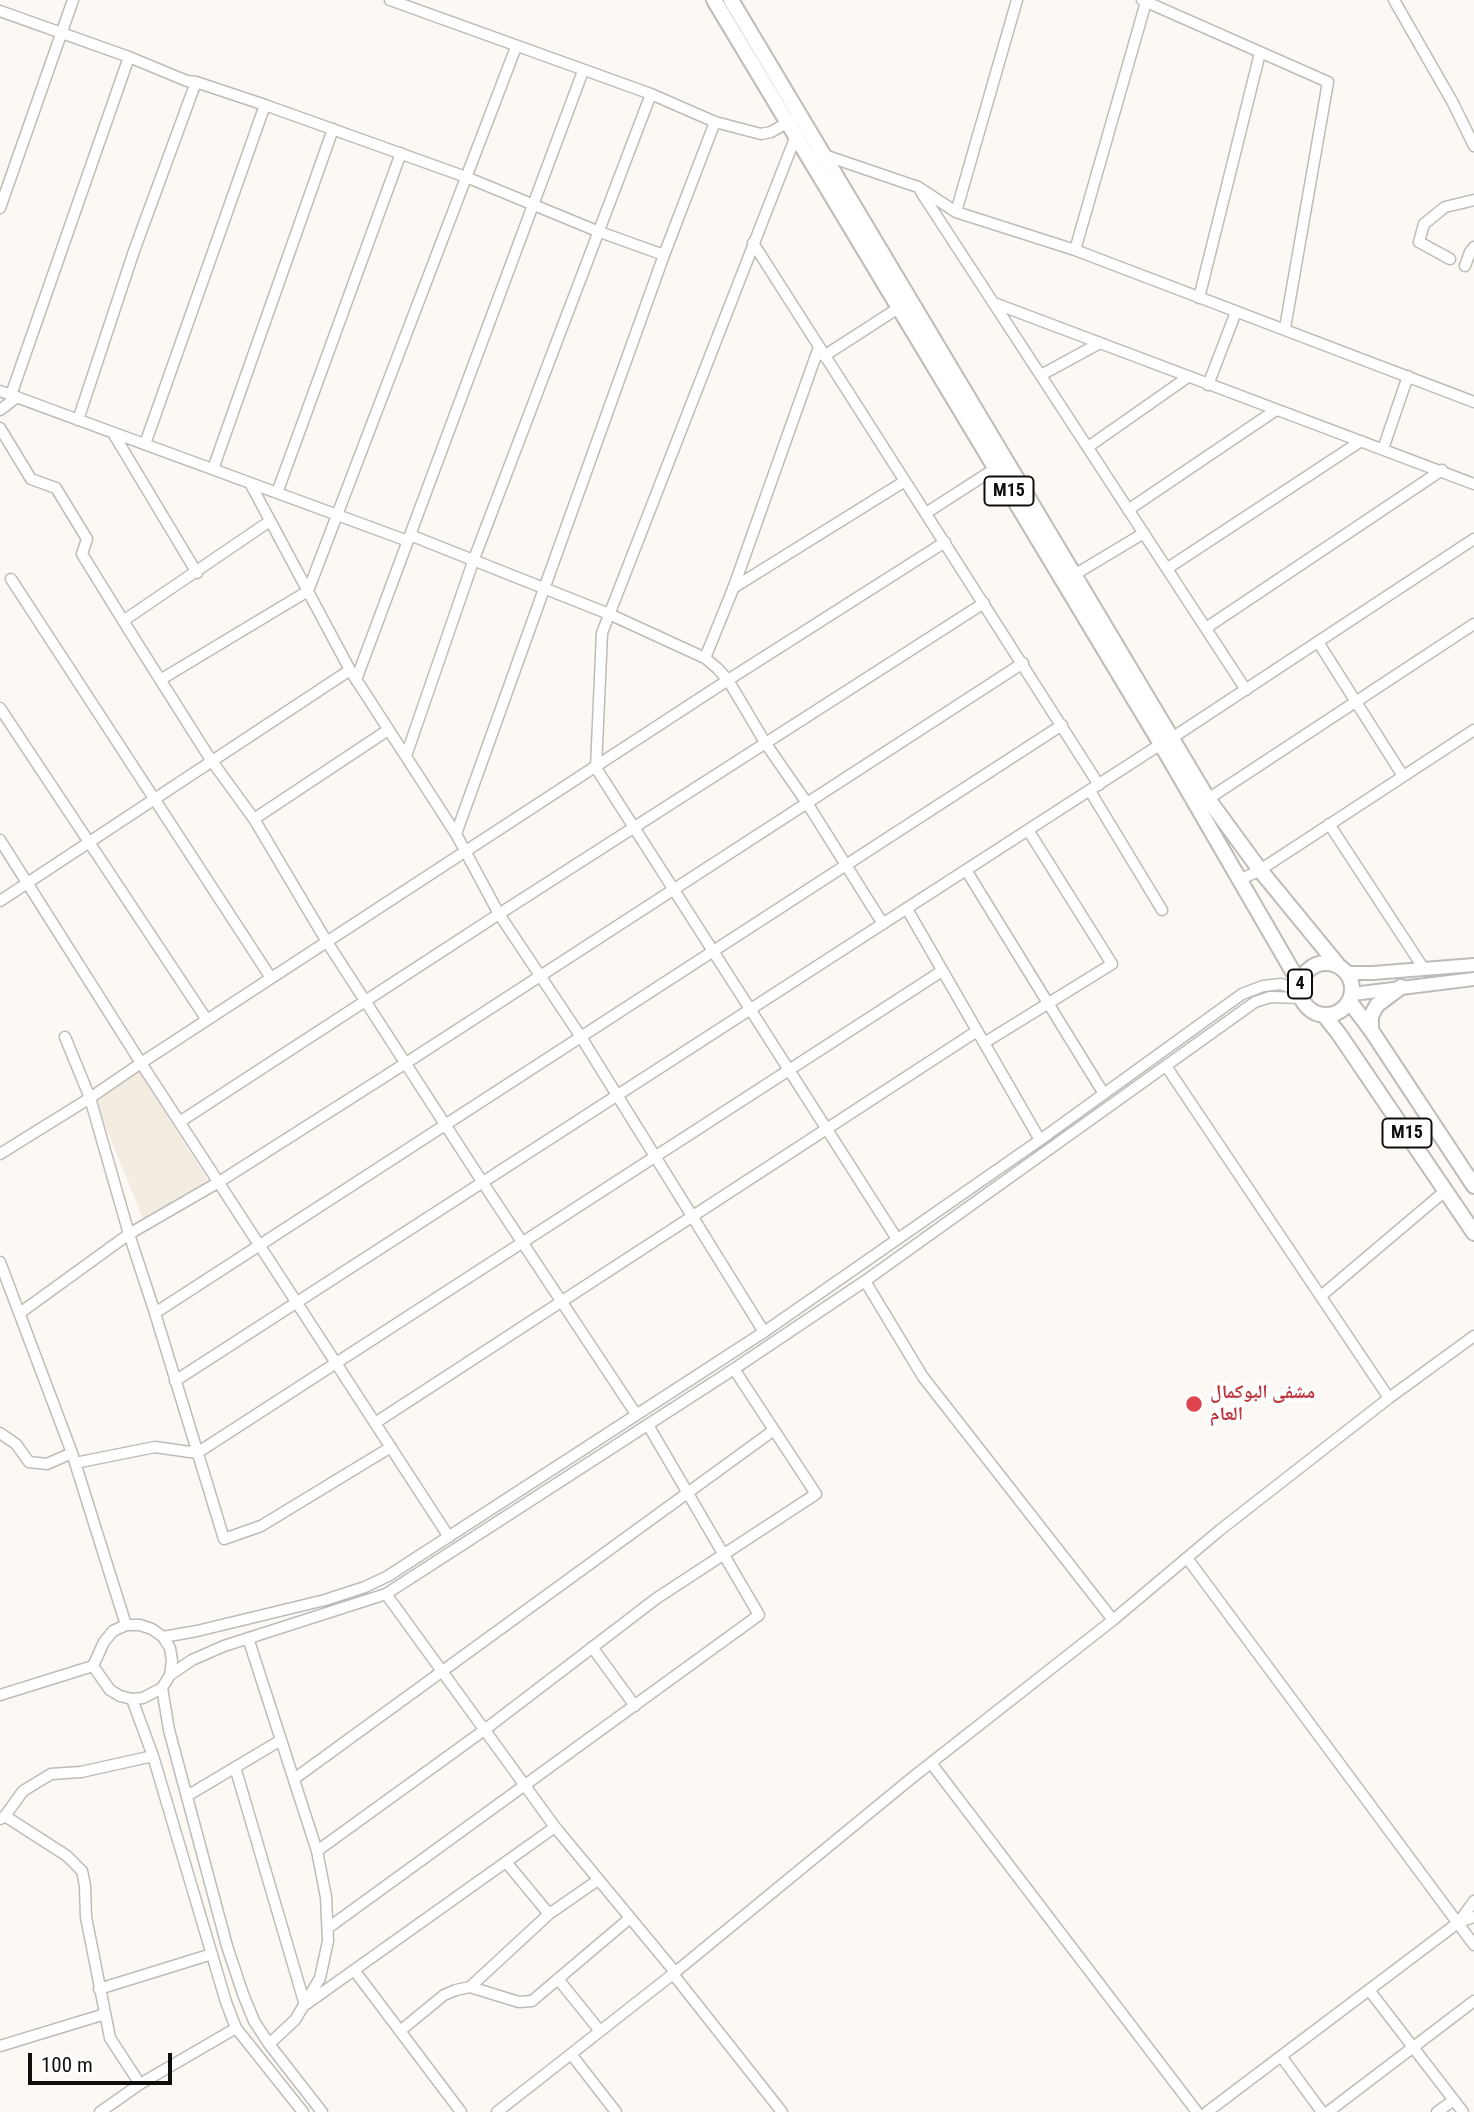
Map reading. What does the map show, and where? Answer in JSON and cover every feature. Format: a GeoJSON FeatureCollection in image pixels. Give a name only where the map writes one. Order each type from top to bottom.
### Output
{"type":"FeatureCollection","features":[{"type":"Feature","properties":{"kind":"highway","name":"M15"},"geometry":{"type":"LineString","coordinates":[[714,0],[797,125],[1166,741],[1301,991]]}},
{"type":"Feature","properties":{"kind":"highway","name":"M15"},"geometry":{"type":"LineString","coordinates":[[731,0],[797,125]]}},
{"type":"Feature","properties":{"kind":"highway","name":"M15"},"geometry":{"type":"LineString","coordinates":[[1166,741],[1260,870],[1342,969]]}},
{"type":"Feature","properties":{"kind":"highway","name":"4"},"geometry":{"type":"LineString","coordinates":[[1342,969],[1326,962],[1314,965],[1305,973],[1301,991],[1310,1010],[1324,1015],[1339,1012],[1351,998]]}},
{"type":"Feature","properties":{"kind":"highway"},"geometry":{"type":"LineString","coordinates":[[1342,969],[1351,977],[1351,998],[1371,1030]]}},
{"type":"Feature","properties":{"kind":"highway"},"geometry":{"type":"LineString","coordinates":[[1371,1030],[1371,1016],[1377,1005],[1401,987]]}},
{"type":"Feature","properties":{"kind":"highway","name":"4"},"geometry":{"type":"LineString","coordinates":[[1324,1015],[1339,1034]]}},
{"type":"Feature","properties":{"kind":"highway","name":"M15"},"geometry":{"type":"LineString","coordinates":[[1371,1030],[1472,1176]]}},
{"type":"Feature","properties":{"kind":"highway","name":"M15"},"geometry":{"type":"LineString","coordinates":[[1339,1034],[1474,1233]]}},
{"type":"Feature","properties":{"kind":"main road"},"geometry":{"type":"LineString","coordinates":[[1342,969],[1373,973],[1474,965]]}},
{"type":"Feature","properties":{"kind":"main road"},"geometry":{"type":"LineString","coordinates":[[1440,968],[1441,983]]}},
{"type":"Feature","properties":{"kind":"main road"},"geometry":{"type":"LineString","coordinates":[[1351,998],[1401,987],[1474,979]]}},
{"type":"Feature","properties":{"kind":"street"},"geometry":{"type":"LineString","coordinates":[[0,208],[73,0]]}},
{"type":"Feature","properties":{"kind":"street"},"geometry":{"type":"LineString","coordinates":[[390,0],[583,72],[651,94],[715,122],[761,134],[797,125]]}},
{"type":"Feature","properties":{"kind":"street"},"geometry":{"type":"LineString","coordinates":[[956,212],[1017,0]]}},
{"type":"Feature","properties":{"kind":"street"},"geometry":{"type":"LineString","coordinates":[[1394,0],[1453,103],[1474,146]]}},
{"type":"Feature","properties":{"kind":"street"},"geometry":{"type":"LineString","coordinates":[[1075,250],[1144,1],[1328,82],[1285,328]]}},
{"type":"Feature","properties":{"kind":"street"},"geometry":{"type":"LineString","coordinates":[[0,11],[129,57],[187,81],[265,105],[401,153],[664,255]]}},
{"type":"Feature","properties":{"kind":"street"},"geometry":{"type":"LineString","coordinates":[[160,680],[307,591],[516,47]]}},
{"type":"Feature","properties":{"kind":"street"},"geometry":{"type":"LineString","coordinates":[[1199,298],[1260,53]]}},
{"type":"Feature","properties":{"kind":"street"},"geometry":{"type":"LineString","coordinates":[[0,410],[9,394],[129,57]]}},
{"type":"Feature","properties":{"kind":"street"},"geometry":{"type":"LineString","coordinates":[[356,680],[583,72]]}},
{"type":"Feature","properties":{"kind":"street"},"geometry":{"type":"LineString","coordinates":[[78,420],[134,251],[196,82]]}},
{"type":"Feature","properties":{"kind":"street"},"geometry":{"type":"LineString","coordinates":[[406,757],[474,559],[651,94]]}},
{"type":"Feature","properties":{"kind":"street"},"geometry":{"type":"LineString","coordinates":[[145,444],[265,105]]}},
{"type":"Feature","properties":{"kind":"street"},"geometry":{"type":"LineString","coordinates":[[456,834],[664,255],[715,122]]}},
{"type":"Feature","properties":{"kind":"street"},"geometry":{"type":"LineString","coordinates":[[797,125],[602,633],[596,768],[897,1239]]}},
{"type":"Feature","properties":{"kind":"street"},"geometry":{"type":"LineString","coordinates":[[213,469],[333,129]]}},
{"type":"Feature","properties":{"kind":"street"},"geometry":{"type":"LineString","coordinates":[[277,493],[401,153]]}},
{"type":"Feature","properties":{"kind":"street"},"geometry":{"type":"LineString","coordinates":[[817,158],[918,187],[956,212],[1075,250],[1474,401]]}},
{"type":"Feature","properties":{"kind":"street"},"geometry":{"type":"LineString","coordinates":[[918,187],[1246,690]]}},
{"type":"Feature","properties":{"kind":"street"},"geometry":{"type":"LineString","coordinates":[[1450,259],[1419,242],[1424,224],[1445,207],[1474,200]]}},
{"type":"Feature","properties":{"kind":"street"},"geometry":{"type":"LineString","coordinates":[[753,243],[1062,725],[1162,910]]}},
{"type":"Feature","properties":{"kind":"street"},"geometry":{"type":"LineString","coordinates":[[1465,266],[1474,247]]}},
{"type":"Feature","properties":{"kind":"street"},"geometry":{"type":"LineString","coordinates":[[994,303],[1474,484]]}},
{"type":"Feature","properties":{"kind":"street"},"geometry":{"type":"LineString","coordinates":[[705,659],[822,351],[905,304]]}},
{"type":"Feature","properties":{"kind":"street"},"geometry":{"type":"LineString","coordinates":[[1208,385],[1236,312]]}},
{"type":"Feature","properties":{"kind":"street"},"geometry":{"type":"LineString","coordinates":[[1041,375],[1100,344]]}},
{"type":"Feature","properties":{"kind":"street"},"geometry":{"type":"LineString","coordinates":[[1383,449],[1408,376]]}},
{"type":"Feature","properties":{"kind":"street"},"geometry":{"type":"LineString","coordinates":[[1088,447],[1188,377]]}},
{"type":"Feature","properties":{"kind":"street"},"geometry":{"type":"LineString","coordinates":[[9,394],[337,515],[474,559],[609,614],[705,659],[728,680],[766,744],[807,803],[883,924]]}},
{"type":"Feature","properties":{"kind":"street"},"geometry":{"type":"LineString","coordinates":[[1128,510],[1276,410]]}},
{"type":"Feature","properties":{"kind":"street"},"geometry":{"type":"LineString","coordinates":[[0,428],[31,479],[57,488],[87,538],[82,554],[123,621],[211,760],[254,819],[327,942],[482,1183],[636,1414]]}},
{"type":"Feature","properties":{"kind":"street"},"geometry":{"type":"LineString","coordinates":[[113,433],[197,573]]}},
{"type":"Feature","properties":{"kind":"street"},"geometry":{"type":"LineString","coordinates":[[1168,568],[1361,441]]}},
{"type":"Feature","properties":{"kind":"street"},"geometry":{"type":"LineString","coordinates":[[926,513],[1001,465]]}},
{"type":"Feature","properties":{"kind":"street"},"geometry":{"type":"LineString","coordinates":[[1206,628],[1442,470]]}},
{"type":"Feature","properties":{"kind":"street"},"geometry":{"type":"LineString","coordinates":[[733,589],[905,481]]}},
{"type":"Feature","properties":{"kind":"street"},"geometry":{"type":"LineString","coordinates":[[250,483],[356,680],[456,834],[499,914],[581,1037],[764,1332]]}},
{"type":"Feature","properties":{"kind":"street"},"geometry":{"type":"LineString","coordinates":[[123,621],[271,522]]}},
{"type":"Feature","properties":{"kind":"street"},"geometry":{"type":"LineString","coordinates":[[1069,578],[1143,533]]}},
{"type":"Feature","properties":{"kind":"street"},"geometry":{"type":"LineString","coordinates":[[176,1381],[1473,541]]}},
{"type":"Feature","properties":{"kind":"street"},"geometry":{"type":"LineString","coordinates":[[0,1154],[90,1098],[728,680],[945,542]]}},
{"type":"Feature","properties":{"kind":"street"},"geometry":{"type":"LineString","coordinates":[[11,579],[271,978]]}},
{"type":"Feature","properties":{"kind":"street"},"geometry":{"type":"LineString","coordinates":[[180,1121],[984,603]]}},
{"type":"Feature","properties":{"kind":"street"},"geometry":{"type":"LineString","coordinates":[[1208,799],[1474,624]]}},
{"type":"Feature","properties":{"kind":"street"},"geometry":{"type":"LineString","coordinates":[[1318,642],[1403,776]]}},
{"type":"Feature","properties":{"kind":"street"},"geometry":{"type":"LineString","coordinates":[[20,1313],[129,1234],[219,1182],[406,1063],[1023,663]]}},
{"type":"Feature","properties":{"kind":"street"},"geometry":{"type":"LineString","coordinates":[[0,901],[350,670]]}},
{"type":"Feature","properties":{"kind":"street"},"geometry":{"type":"LineString","coordinates":[[0,708],[207,1020]]}},
{"type":"Feature","properties":{"kind":"street"},"geometry":{"type":"LineString","coordinates":[[155,1313],[1062,725]]}},
{"type":"Feature","properties":{"kind":"street"},"geometry":{"type":"LineString","coordinates":[[254,819],[388,730]]}},
{"type":"Feature","properties":{"kind":"street"},"geometry":{"type":"LineString","coordinates":[[1240,880],[1260,870],[1474,730]]}},
{"type":"Feature","properties":{"kind":"street"},"geometry":{"type":"LineString","coordinates":[[1329,824],[1424,969]]}},
{"type":"Feature","properties":{"kind":"street"},"geometry":{"type":"LineString","coordinates":[[984,1043],[1112,964],[1028,830]]}},
{"type":"Feature","properties":{"kind":"street"},"geometry":{"type":"LineString","coordinates":[[0,840],[141,1063],[449,1536]]}},
{"type":"Feature","properties":{"kind":"street"},"geometry":{"type":"LineString","coordinates":[[965,870],[1104,1094]]}},
{"type":"Feature","properties":{"kind":"street"},"geometry":{"type":"LineString","coordinates":[[907,908],[1040,1140]]}},
{"type":"Feature","properties":{"kind":"street"},"geometry":{"type":"LineString","coordinates":[[0,1433],[16,1444],[29,1462],[47,1464],[155,1447],[198,1453],[943,971]]}},
{"type":"Feature","properties":{"kind":"street"},"geometry":{"type":"LineString","coordinates":[[163,1637],[325,1600],[388,1576],[764,1332],[1040,1140],[1242,994],[1263,986],[1281,984],[1301,991]]}},
{"type":"Feature","properties":{"kind":"street"},"geometry":{"type":"LineString","coordinates":[[170,1675],[192,1660],[223,1646],[386,1594],[865,1281],[1255,1002],[1301,991]]}},
{"type":"Feature","properties":{"kind":"street"},"geometry":{"type":"LineString","coordinates":[[375,1423],[977,1031]]}},
{"type":"Feature","properties":{"kind":"street"},"geometry":{"type":"LineString","coordinates":[[65,1037],[90,1098],[129,1234],[224,1539],[261,1526],[391,1447]]}},
{"type":"Feature","properties":{"kind":"street"},"geometry":{"type":"LineString","coordinates":[[1166,1066],[1389,1398]]}},
{"type":"Feature","properties":{"kind":"street"},"geometry":{"type":"LineString","coordinates":[[1321,1296],[1446,1191]]}},
{"type":"Feature","properties":{"kind":"street"},"geometry":{"type":"LineString","coordinates":[[0,1262],[73,1458],[127,1625]]}},
{"type":"Feature","properties":{"kind":"street"},"geometry":{"type":"LineString","coordinates":[[865,1281],[923,1377],[1113,1620]]}},
{"type":"Feature","properties":{"kind":"street"},"geometry":{"type":"LineString","coordinates":[[498,2112],[1187,1558],[1389,1398],[1474,1336]]}},
{"type":"Feature","properties":{"kind":"street"},"geometry":{"type":"LineString","coordinates":[[317,1851],[483,1731],[657,1598],[816,1494],[734,1369]]}},
{"type":"Feature","properties":{"kind":"street"},"geometry":{"type":"LineString","coordinates":[[328,1928],[759,1615],[648,1425]]}},
{"type":"Feature","properties":{"kind":"street"},"geometry":{"type":"LineString","coordinates":[[294,1779],[774,1430]]}},
{"type":"Feature","properties":{"kind":"street"},"geometry":{"type":"LineString","coordinates":[[1187,1558],[1474,1945]]}},
{"type":"Feature","properties":{"kind":"street"},"geometry":{"type":"LineString","coordinates":[[386,1594],[555,1827],[674,1973],[782,2112]]}},
{"type":"Feature","properties":{"kind":"street"},"geometry":{"type":"LineString","coordinates":[[0,1695],[93,1666],[104,1642],[113,1631],[127,1625],[152,1629],[163,1637],[170,1648],[173,1661],[170,1675],[162,1688],[143,1698],[132,1699],[110,1690],[93,1666]]}},
{"type":"Feature","properties":{"kind":"street"},"geometry":{"type":"LineString","coordinates":[[248,1638],[317,1851],[326,1897],[328,1928],[320,1978],[295,2020],[269,2044]]}},
{"type":"Feature","properties":{"kind":"street"},"geometry":{"type":"LineString","coordinates":[[593,1647],[635,1706]]}},
{"type":"Feature","properties":{"kind":"street"},"geometry":{"type":"LineString","coordinates":[[162,1688],[169,1730],[243,1994],[254,2021],[269,2044],[322,2112]]}},
{"type":"Feature","properties":{"kind":"street"},"geometry":{"type":"LineString","coordinates":[[132,1699],[153,1756],[236,2028],[303,2112]]}},
{"type":"Feature","properties":{"kind":"street"},"geometry":{"type":"LineString","coordinates":[[187,1796],[281,1740]]}},
{"type":"Feature","properties":{"kind":"street"},"geometry":{"type":"LineString","coordinates":[[140,2084],[110,2039],[86,1917],[82,1871],[67,1856],[3,1817],[23,1791],[51,1774],[81,1772],[153,1756]]}},
{"type":"Feature","properties":{"kind":"street"},"geometry":{"type":"LineString","coordinates":[[931,1763],[1197,2112]]}},
{"type":"Feature","properties":{"kind":"street"},"geometry":{"type":"LineString","coordinates":[[235,1767],[305,2005]]}},
{"type":"Feature","properties":{"kind":"street"},"geometry":{"type":"LineString","coordinates":[[305,2005],[555,1827]]}},
{"type":"Feature","properties":{"kind":"street"},"geometry":{"type":"LineString","coordinates":[[506,1862],[549,1914]]}},
{"type":"Feature","properties":{"kind":"street"},"geometry":{"type":"LineString","coordinates":[[400,2031],[444,1995],[470,1987],[549,1914],[598,1880]]}},
{"type":"Feature","properties":{"kind":"street"},"geometry":{"type":"LineString","coordinates":[[1207,2112],[1459,1922],[1474,1901]]}},
{"type":"Feature","properties":{"kind":"street"},"geometry":{"type":"LineString","coordinates":[[1459,1922],[1474,1917]]}},
{"type":"Feature","properties":{"kind":"street"},"geometry":{"type":"LineString","coordinates":[[470,1987],[519,2002],[532,2001],[630,1918]]}},
{"type":"Feature","properties":{"kind":"street"},"geometry":{"type":"LineString","coordinates":[[99,1989],[212,1954]]}},
{"type":"Feature","properties":{"kind":"street"},"geometry":{"type":"LineString","coordinates":[[354,1970],[461,2112]]}},
{"type":"Feature","properties":{"kind":"street"},"geometry":{"type":"LineString","coordinates":[[558,1979],[600,2031]]}},
{"type":"Feature","properties":{"kind":"street"},"geometry":{"type":"LineString","coordinates":[[1369,1990],[1463,2112]]}},
{"type":"Feature","properties":{"kind":"street"},"geometry":{"type":"LineString","coordinates":[[1328,2112],[1474,2001]]}},
{"type":"Feature","properties":{"kind":"street"},"geometry":{"type":"LineString","coordinates":[[0,2046],[105,2014]]}},
{"type":"Feature","properties":{"kind":"street"},"geometry":{"type":"LineString","coordinates":[[100,2112],[140,2084],[236,2028]]}},
{"type":"Feature","properties":{"kind":"street"},"geometry":{"type":"LineString","coordinates":[[570,2054],[616,2112]]}},
{"type":"Feature","properties":{"kind":"street"},"geometry":{"type":"LineString","coordinates":[[1281,2056],[1322,2112]]}},
{"type":"Feature","properties":{"kind":"street"},"geometry":{"type":"LineString","coordinates":[[1437,2112],[1454,2100]]}},
{"type":"Feature","properties":{"kind":"shaded area"},"geometry":{"type":"Polygon","coordinates":[[[139,1071],[208,1180],[145,1223],[95,1102],[139,1071]]]}},
{"type":"Feature","properties":{"kind":"place","name":"مشفى البوكمال العام"},"geometry":{"type":"Point","coordinates":[1194,1404]}}]}
